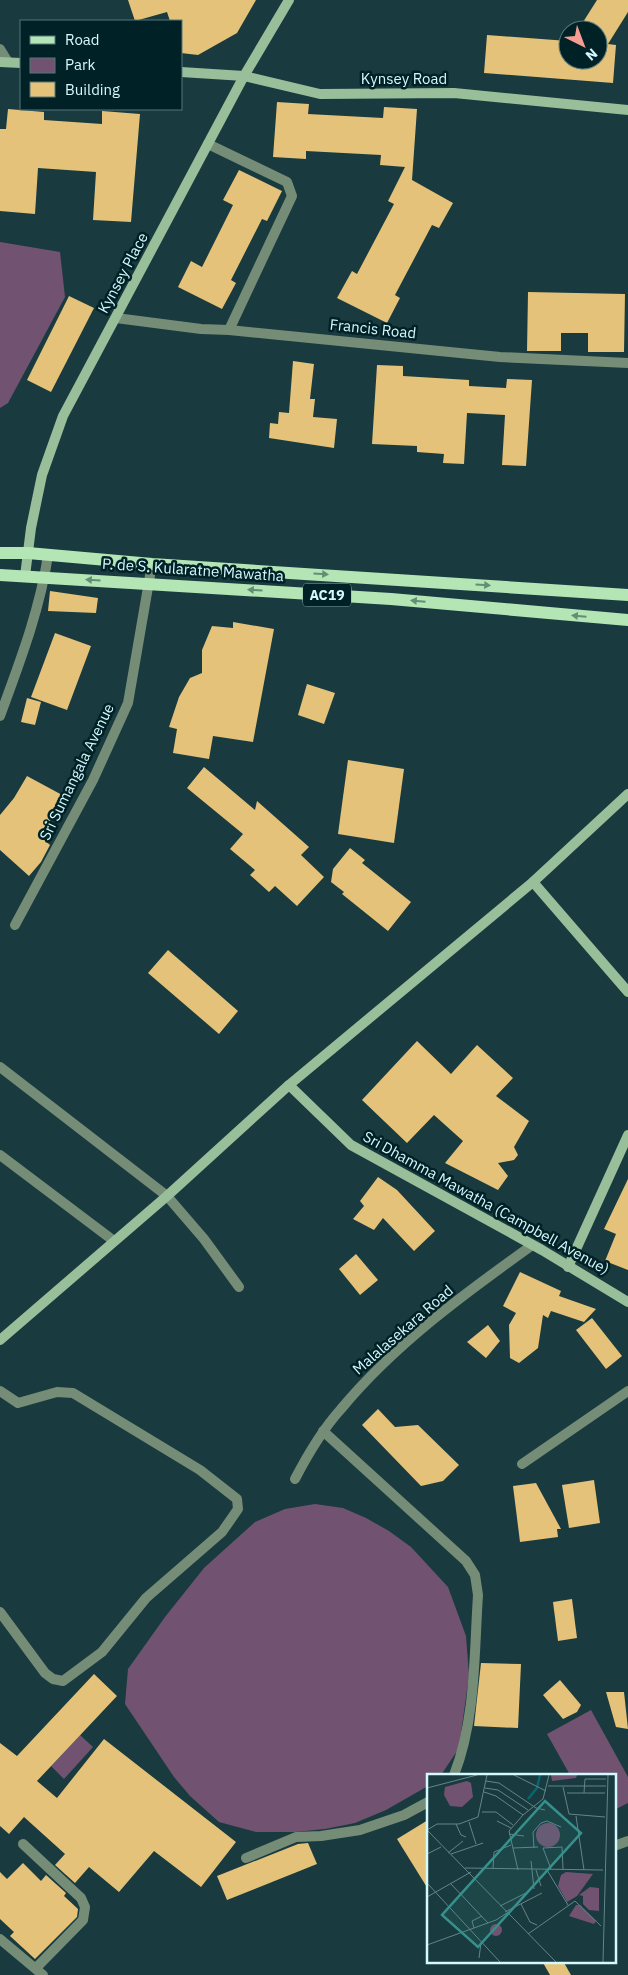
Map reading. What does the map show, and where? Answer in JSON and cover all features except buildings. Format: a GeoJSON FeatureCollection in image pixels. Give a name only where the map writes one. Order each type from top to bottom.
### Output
{"type":"FeatureCollection","features":[{"type":"Feature","properties":{"kind":"main road","name":"AC19"},"geometry":{"type":"LineString","coordinates":[[0,553],[28,553]]}},
{"type":"Feature","properties":{"kind":"main road","name":"P. de S. Kularatne Mawatha"},"geometry":{"type":"LineString","coordinates":[[28,553],[152,564],[628,595]]}},
{"type":"Feature","properties":{"kind":"main road","name":"AC19"},"geometry":{"type":"LineString","coordinates":[[0,574],[25,576]]}},
{"type":"Feature","properties":{"kind":"main road","name":"P. de S. Kularatne Mawatha"},"geometry":{"type":"LineString","coordinates":[[25,576],[391,599],[628,620]]}},
{"type":"Feature","properties":{"kind":"street","name":"Kynsey Place"},"geometry":{"type":"LineString","coordinates":[[25,576],[42,475],[63,416],[244,76],[289,0]]}},
{"type":"Feature","properties":{"kind":"street"},"geometry":{"type":"LineString","coordinates":[[0,49],[4,62],[20,63]]}},
{"type":"Feature","properties":{"kind":"street","name":"Kynsey Road"},"geometry":{"type":"LineString","coordinates":[[182,72],[244,76],[320,94],[454,93],[628,110]]}},
{"type":"Feature","properties":{"kind":"street"},"geometry":{"type":"LineString","coordinates":[[208,144],[275,174],[287,182],[292,196],[229,330]]}},
{"type":"Feature","properties":{"kind":"street","name":"Francis Road"},"geometry":{"type":"LineString","coordinates":[[116,318],[201,329],[229,330],[500,357],[628,363]]}},
{"type":"Feature","properties":{"kind":"street"},"geometry":{"type":"LineString","coordinates":[[0,716],[45,578],[48,555]]}},
{"type":"Feature","properties":{"kind":"street","name":"Sri Sumangala Avenue"},"geometry":{"type":"LineString","coordinates":[[15,925],[93,780],[128,703],[152,564]]}},
{"type":"Feature","properties":{"kind":"street"},"geometry":{"type":"LineString","coordinates":[[2,1335],[167,1196],[289,1085],[533,882],[628,794]]}},
{"type":"Feature","properties":{"kind":"street"},"geometry":{"type":"LineString","coordinates":[[533,882],[628,992]]}},
{"type":"Feature","properties":{"kind":"street"},"geometry":{"type":"LineString","coordinates":[[0,1067],[167,1196],[204,1240],[239,1287]]}},
{"type":"Feature","properties":{"kind":"street","name":"Sri Dhamma Mawatha (Campbell Avenue)"},"geometry":{"type":"LineString","coordinates":[[289,1085],[351,1145],[628,1302]]}},
{"type":"Feature","properties":{"kind":"street"},"geometry":{"type":"LineString","coordinates":[[568,1267],[628,1135]]}},
{"type":"Feature","properties":{"kind":"street"},"geometry":{"type":"LineString","coordinates":[[0,1155],[114,1241]]}},
{"type":"Feature","properties":{"kind":"street","name":"Malalasekara Road"},"geometry":{"type":"LineString","coordinates":[[294,1478],[340,1410],[378,1367],[490,1275],[531,1246]]}},
{"type":"Feature","properties":{"kind":"street"},"geometry":{"type":"LineString","coordinates":[[0,1391],[18,1403],[57,1392],[73,1393],[200,1470],[237,1499],[238,1508],[222,1532],[146,1598],[102,1652],[64,1681],[53,1679],[45,1673],[0,1612]]}},
{"type":"Feature","properties":{"kind":"street"},"geometry":{"type":"LineString","coordinates":[[522,1464],[628,1391]]}},
{"type":"Feature","properties":{"kind":"street"},"geometry":{"type":"LineString","coordinates":[[324,1432],[466,1561],[475,1576],[478,1595],[468,1728],[463,1752],[454,1774]]}},
{"type":"Feature","properties":{"kind":"street"},"geometry":{"type":"LineString","coordinates":[[246,1858],[296,1837],[321,1836],[360,1830],[404,1815],[427,1803]]}},
{"type":"Feature","properties":{"kind":"street"},"geometry":{"type":"LineString","coordinates":[[616,1845],[628,1841]]}},
{"type":"Feature","properties":{"kind":"street"},"geometry":{"type":"LineString","coordinates":[[0,1939],[39,1972],[83,1920],[85,1907],[81,1898],[23,1844]]}},
{"type":"Feature","properties":{"kind":"green space"},"geometry":{"type":"Polygon","coordinates":[[[0,242],[60,252],[65,297],[8,403],[0,408],[0,242]]]}},
{"type":"Feature","properties":{"kind":"green space"},"geometry":{"type":"Polygon","coordinates":[[[315,1504],[343,1508],[389,1531],[411,1547],[448,1587],[466,1636],[469,1675],[459,1748],[442,1774],[427,1774],[427,1787],[386,1810],[355,1823],[295,1832],[256,1832],[219,1822],[190,1796],[174,1777],[125,1704],[128,1669],[165,1617],[204,1568],[255,1522],[285,1509],[315,1504]]]}},
{"type":"Feature","properties":{"kind":"green space"},"geometry":{"type":"Polygon","coordinates":[[[591,1710],[628,1777],[628,1803],[616,1809],[616,1774],[569,1774],[547,1734],[591,1710]]]}},
{"type":"Feature","properties":{"kind":"green space"},"geometry":{"type":"Polygon","coordinates":[[[80,1735],[93,1747],[64,1779],[51,1766],[80,1735]]]}}]}
